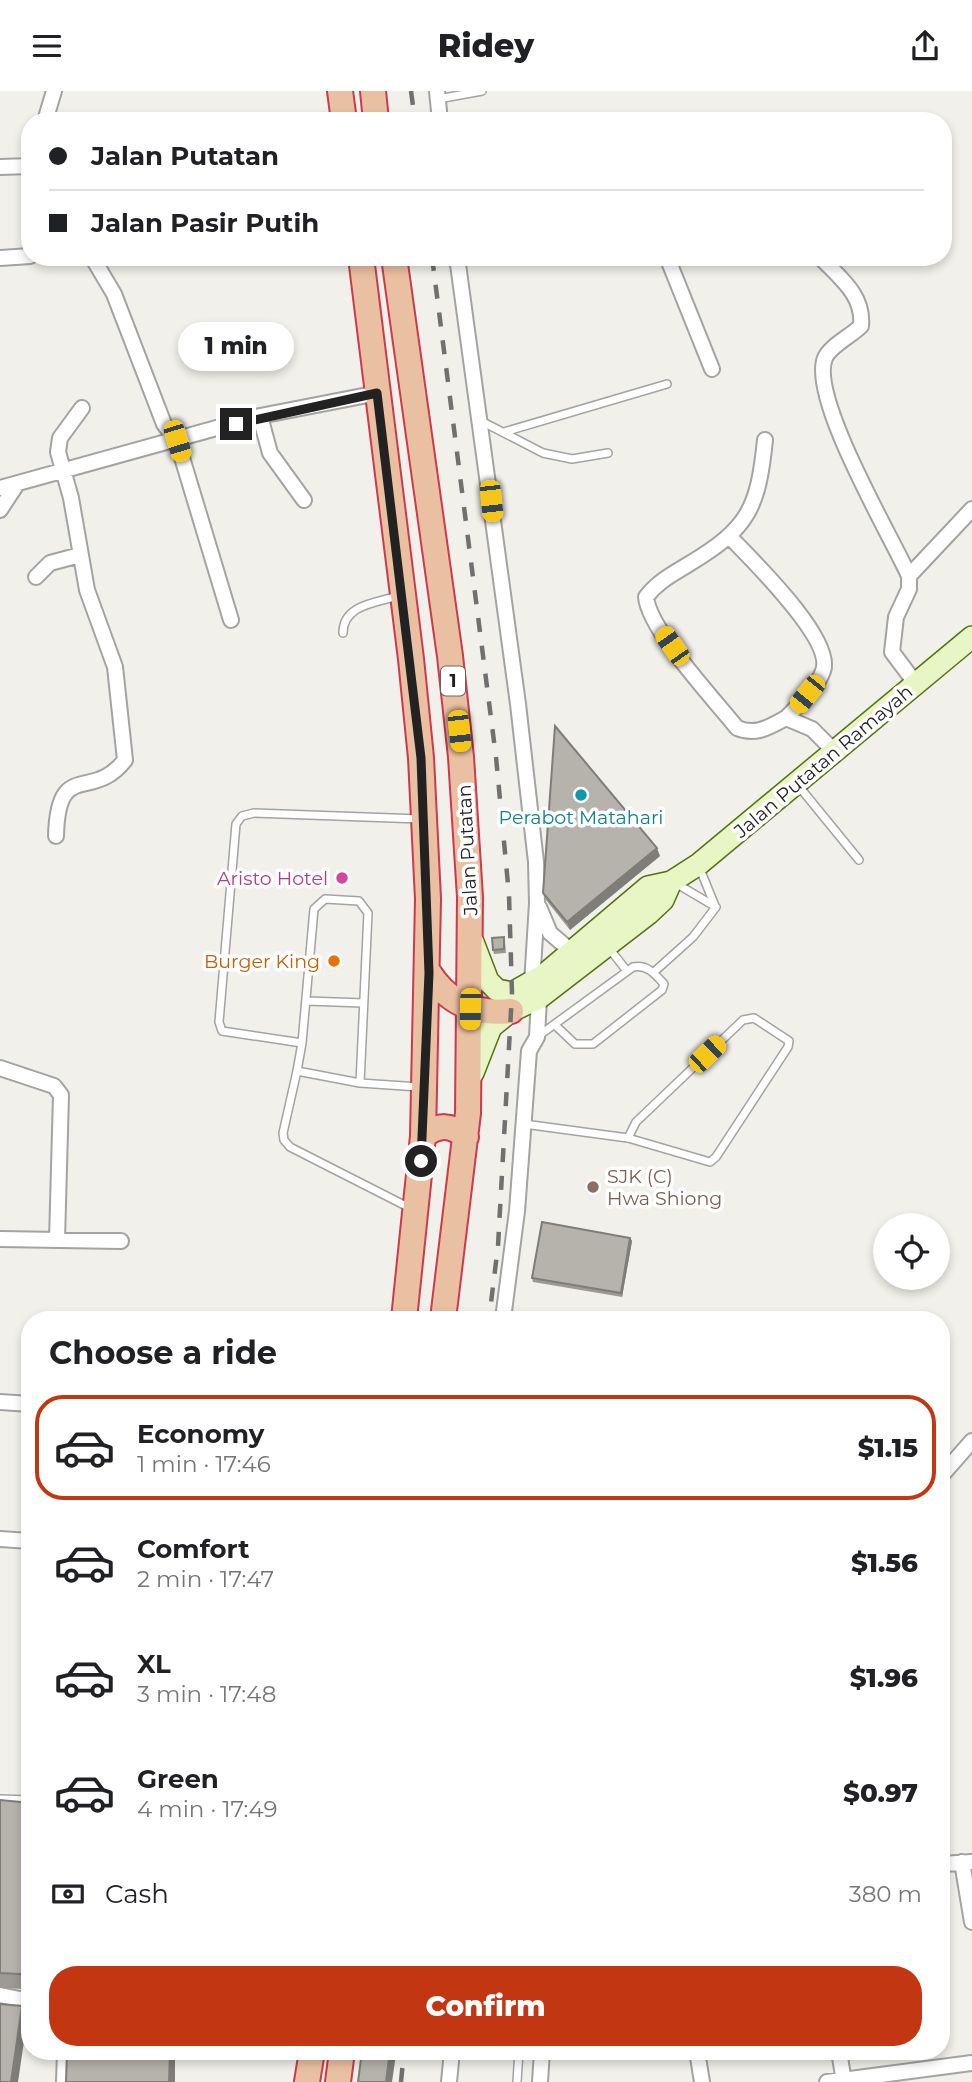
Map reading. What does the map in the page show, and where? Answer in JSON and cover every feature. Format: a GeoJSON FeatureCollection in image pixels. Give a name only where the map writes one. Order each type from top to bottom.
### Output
{"type":"FeatureCollection","features":[{"type":"Feature","properties":{"kind":"highway"},"geometry":{"type":"LineString","coordinates":[[340,91],[343,112]]}},
{"type":"Feature","properties":{"kind":"highway"},"geometry":{"type":"LineString","coordinates":[[373,91],[375,112]]}},
{"type":"Feature","properties":{"kind":"highway","name":"1"},"geometry":{"type":"LineString","coordinates":[[362,266],[421,758],[424,819],[429,973],[423,1136],[405,1311]]}},
{"type":"Feature","properties":{"kind":"highway","name":"Jalan Putatan"},"geometry":{"type":"LineString","coordinates":[[395,266],[435,543],[461,757],[471,934],[466,1136],[444,1311]]}},
{"type":"Feature","properties":{"kind":"highway"},"geometry":{"type":"LineString","coordinates":[[377,393],[407,356]]}},
{"type":"Feature","properties":{"kind":"highway"},"geometry":{"type":"LineString","coordinates":[[395,548],[435,543]]}},
{"type":"Feature","properties":{"kind":"highway"},"geometry":{"type":"LineString","coordinates":[[429,973],[438,987],[470,1009],[511,1011]]}},
{"type":"Feature","properties":{"kind":"highway"},"geometry":{"type":"LineString","coordinates":[[423,1136],[435,1127],[446,1126],[466,1136]]}},
{"type":"Feature","properties":{"kind":"highway"},"geometry":{"type":"LineString","coordinates":[[307,2082],[311,2060]]}},
{"type":"Feature","properties":{"kind":"highway"},"geometry":{"type":"LineString","coordinates":[[338,2082],[341,2060]]}},
{"type":"Feature","properties":{"kind":"main road","name":"Jalan Putatan Ramayah"},"geometry":{"type":"LineString","coordinates":[[471,934],[482,970],[497,990],[507,994],[535,991],[571,951],[648,887],[671,882],[699,864],[972,637]]}},
{"type":"Feature","properties":{"kind":"main road","name":"Jalan Putatan Ramayah"},"geometry":{"type":"LineString","coordinates":[[469,1087],[479,1050],[491,1027],[535,991],[606,945],[663,900],[671,882]]}},
{"type":"Feature","properties":{"kind":"street"},"geometry":{"type":"LineString","coordinates":[[48,112],[54,91]]}},
{"type":"Feature","properties":{"kind":"street"},"geometry":{"type":"LineString","coordinates":[[0,167],[21,166]]}},
{"type":"Feature","properties":{"kind":"street"},"geometry":{"type":"LineString","coordinates":[[0,258],[21,257]]}},
{"type":"Feature","properties":{"kind":"street"},"geometry":{"type":"LineString","coordinates":[[97,266],[119,306],[164,424],[177,441],[231,620]]}},
{"type":"Feature","properties":{"kind":"street"},"geometry":{"type":"LineString","coordinates":[[458,266],[524,754],[537,903],[537,1037],[529,1051],[504,1311]]}},
{"type":"Feature","properties":{"kind":"street"},"geometry":{"type":"LineString","coordinates":[[671,266],[712,369]]}},
{"type":"Feature","properties":{"kind":"street"},"geometry":{"type":"LineString","coordinates":[[829,266],[855,294],[862,310],[861,326],[826,354],[821,372],[828,399],[873,505],[909,576],[909,589],[896,617],[892,652],[916,684]]}},
{"type":"Feature","properties":{"kind":"street"},"geometry":{"type":"LineString","coordinates":[[0,488],[63,473],[260,417],[377,393]]}},
{"type":"Feature","properties":{"kind":"street"},"geometry":{"type":"LineString","coordinates":[[56,836],[57,811],[62,795],[72,786],[116,772],[125,760],[115,667],[87,590],[58,452],[60,438],[82,408]]}},
{"type":"Feature","properties":{"kind":"street"},"geometry":{"type":"LineString","coordinates":[[260,417],[270,453],[304,500]]}},
{"type":"Feature","properties":{"kind":"street"},"geometry":{"type":"LineString","coordinates":[[729,536],[815,635],[825,659],[823,672],[786,718],[764,730],[747,732],[737,728],[672,646],[647,606],[646,597],[656,584],[729,536],[749,511],[760,488],[765,440]]}},
{"type":"Feature","properties":{"kind":"street"},"geometry":{"type":"LineString","coordinates":[[0,510],[17,485]]}},
{"type":"Feature","properties":{"kind":"street"},"geometry":{"type":"LineString","coordinates":[[909,576],[972,509]]}},
{"type":"Feature","properties":{"kind":"street"},"geometry":{"type":"LineString","coordinates":[[36,577],[50,563],[80,555]]}},
{"type":"Feature","properties":{"kind":"street"},"geometry":{"type":"LineString","coordinates":[[786,718],[812,729],[834,751]]}},
{"type":"Feature","properties":{"kind":"street"},"geometry":{"type":"LineString","coordinates":[[537,903],[550,933],[571,951]]}},
{"type":"Feature","properties":{"kind":"street"},"geometry":{"type":"LineString","coordinates":[[0,1068],[54,1086],[61,1095],[57,1240]]}},
{"type":"Feature","properties":{"kind":"street"},"geometry":{"type":"LineString","coordinates":[[0,1239],[121,1241]]}},
{"type":"Feature","properties":{"kind":"street"},"geometry":{"type":"LineString","coordinates":[[0,1402],[21,1403]]}},
{"type":"Feature","properties":{"kind":"street"},"geometry":{"type":"LineString","coordinates":[[950,1466],[972,1441]]}},
{"type":"Feature","properties":{"kind":"street"},"geometry":{"type":"LineString","coordinates":[[0,1539],[21,1540]]}},
{"type":"Feature","properties":{"kind":"street"},"geometry":{"type":"LineString","coordinates":[[967,1862],[972,1922]]}},
{"type":"Feature","properties":{"kind":"street"},"geometry":{"type":"LineString","coordinates":[[0,1995],[21,1999]]}},
{"type":"Feature","properties":{"kind":"street"},"geometry":{"type":"LineString","coordinates":[[64,2082],[65,2060]]}},
{"type":"Feature","properties":{"kind":"street"},"geometry":{"type":"LineString","coordinates":[[449,2082],[451,2060]]}},
{"type":"Feature","properties":{"kind":"street"},"geometry":{"type":"LineString","coordinates":[[540,2082],[541,2060]]}},
{"type":"Feature","properties":{"kind":"street"},"geometry":{"type":"LineString","coordinates":[[698,2060],[702,2082]]}},
{"type":"Feature","properties":{"kind":"street"},"geometry":{"type":"LineString","coordinates":[[841,2060],[844,2080]]}},
{"type":"Feature","properties":{"kind":"street"},"geometry":{"type":"LineString","coordinates":[[827,2082],[972,2063]]}},
{"type":"Feature","properties":{"kind":"lane"},"geometry":{"type":"LineString","coordinates":[[437,95],[482,91]]}},
{"type":"Feature","properties":{"kind":"lane"},"geometry":{"type":"LineString","coordinates":[[504,432],[667,384]]}},
{"type":"Feature","properties":{"kind":"lane"},"geometry":{"type":"LineString","coordinates":[[480,420],[543,453],[572,459],[608,453]]}},
{"type":"Feature","properties":{"kind":"lane"},"geometry":{"type":"LineString","coordinates":[[343,633],[343,621],[349,612],[402,594]]}},
{"type":"Feature","properties":{"kind":"lane"},"geometry":{"type":"LineString","coordinates":[[796,783],[859,860]]}},
{"type":"Feature","properties":{"kind":"lane"},"geometry":{"type":"LineString","coordinates":[[302,1043],[222,1031],[219,1022],[236,824],[242,816],[254,813],[424,819]]}},
{"type":"Feature","properties":{"kind":"lane"},"geometry":{"type":"LineString","coordinates":[[699,864],[716,907]]}},
{"type":"Feature","properties":{"kind":"lane"},"geometry":{"type":"LineString","coordinates":[[671,882],[716,907]]}},
{"type":"Feature","properties":{"kind":"lane"},"geometry":{"type":"LineString","coordinates":[[360,1083],[368,913],[359,901],[324,899],[314,909],[302,1043],[284,1140],[290,1147],[417,1211]]}},
{"type":"Feature","properties":{"kind":"lane"},"geometry":{"type":"LineString","coordinates":[[654,972],[694,937],[716,907]]}},
{"type":"Feature","properties":{"kind":"lane"},"geometry":{"type":"LineString","coordinates":[[606,945],[627,971]]}},
{"type":"Feature","properties":{"kind":"lane"},"geometry":{"type":"LineString","coordinates":[[537,1037],[637,966],[654,972],[664,984],[662,990],[593,1044],[575,1044],[556,1025]]}},
{"type":"Feature","properties":{"kind":"lane"},"geometry":{"type":"LineString","coordinates":[[307,1001],[363,1003]]}},
{"type":"Feature","properties":{"kind":"lane"},"geometry":{"type":"LineString","coordinates":[[524,1124],[628,1138],[710,1161],[723,1146],[788,1047],[789,1041],[754,1019],[743,1020],[636,1122],[628,1138]]}},
{"type":"Feature","properties":{"kind":"lane"},"geometry":{"type":"LineString","coordinates":[[297,1071],[360,1083],[424,1087]]}},
{"type":"Feature","properties":{"kind":"lane"},"geometry":{"type":"LineString","coordinates":[[0,1799],[21,1800]]}},
{"type":"Feature","properties":{"kind":"lane"},"geometry":{"type":"LineString","coordinates":[[517,2082],[518,2060]]}},
{"type":"Feature","properties":{"kind":"building","name":"Perabot Matahari"},"geometry":{"type":"Polygon","coordinates":[[[555,726],[657,848],[567,922],[543,893],[555,726]]]}},
{"type":"Feature","properties":{"kind":"building"},"geometry":{"type":"Polygon","coordinates":[[[504,937],[504,949],[493,950],[492,938],[504,937]]]}},
{"type":"Feature","properties":{"kind":"building"},"geometry":{"type":"Polygon","coordinates":[[[542,1222],[630,1238],[621,1293],[532,1278],[542,1222]]]}},
{"type":"Feature","properties":{"kind":"building"},"geometry":{"type":"Polygon","coordinates":[[[0,1800],[21,1802],[21,1973],[0,1973],[0,1800]]]}},
{"type":"Feature","properties":{"kind":"building"},"geometry":{"type":"Polygon","coordinates":[[[0,2004],[21,2006],[11,2082],[0,2082],[0,2004]]]}},
{"type":"Feature","properties":{"kind":"building"},"geometry":{"type":"Polygon","coordinates":[[[67,2060],[170,2060],[169,2082],[66,2082],[67,2060]]]}},
{"type":"Feature","properties":{"kind":"building"},"geometry":{"type":"Polygon","coordinates":[[[361,2060],[389,2060],[386,2082],[358,2082],[361,2060]]]}},
{"type":"Feature","properties":{"kind":"railway"},"geometry":{"type":"LineString","coordinates":[[411,91],[414,112]]}},
{"type":"Feature","properties":{"kind":"railway"},"geometry":{"type":"LineString","coordinates":[[433,266],[496,757],[509,895],[512,993],[498,1246],[490,1311]]}},
{"type":"Feature","properties":{"kind":"railway"},"geometry":{"type":"LineString","coordinates":[[401,2082],[403,2060]]}},
{"type":"Feature","properties":{"kind":"place","name":"Perabot Matahari"},"geometry":{"type":"Point","coordinates":[581,795]}},
{"type":"Feature","properties":{"kind":"place","name":"Aristo Hotel"},"geometry":{"type":"Point","coordinates":[342,878]}},
{"type":"Feature","properties":{"kind":"place","name":"Burger King"},"geometry":{"type":"Point","coordinates":[334,961]}},
{"type":"Feature","properties":{"kind":"place","name":"SJK (C) Hwa Shiong"},"geometry":{"type":"Point","coordinates":[593,1187]}},
{"type":"Feature","properties":{"kind":"route"},"geometry":{"type":"LineString","coordinates":[[236,424],[377,393],[421,758],[429,973],[421,1161]]}}]}
